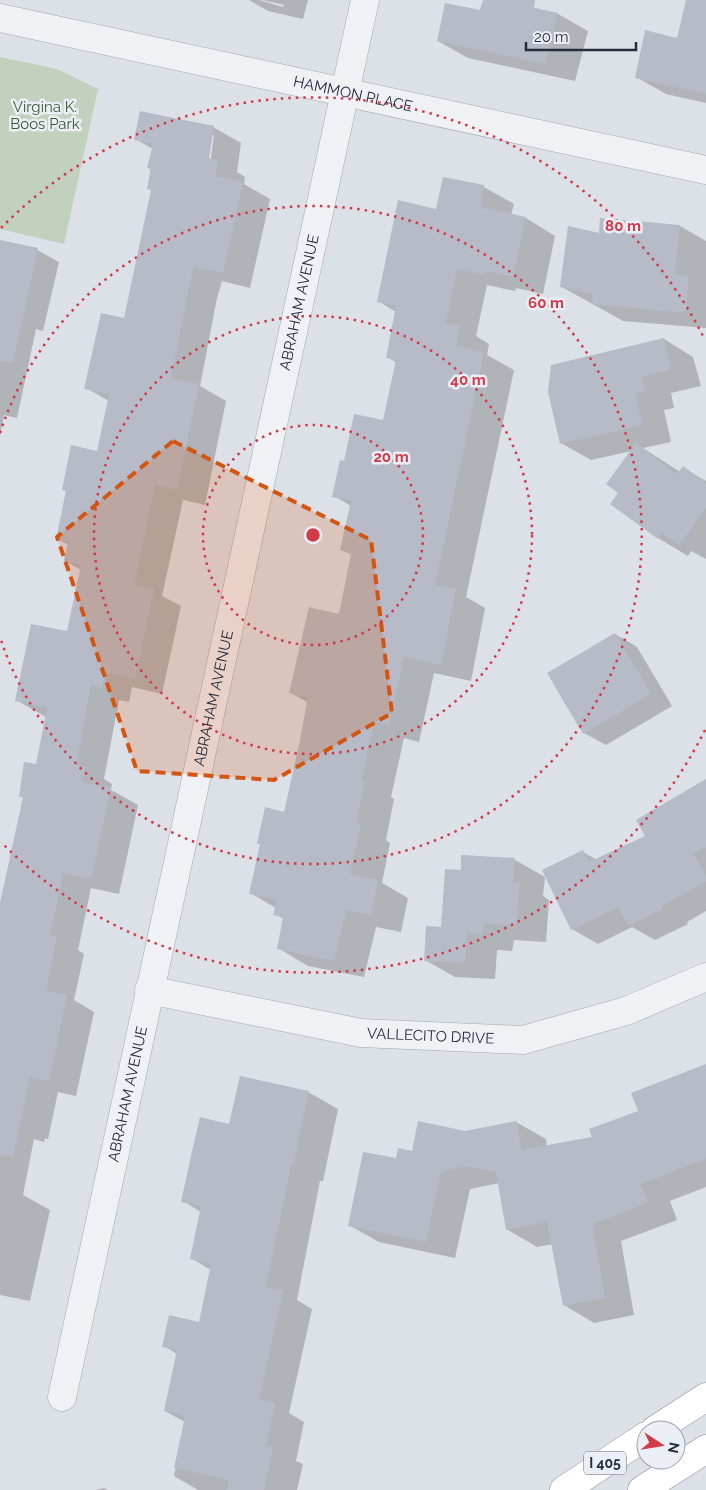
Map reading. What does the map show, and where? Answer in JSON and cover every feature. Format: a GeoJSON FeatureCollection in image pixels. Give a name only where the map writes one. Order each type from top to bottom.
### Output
{"type":"FeatureCollection","features":[{"type":"Feature","properties":{"kind":"highway"},"geometry":{"type":"LineString","coordinates":[[670,1420],[706,1396]]}},
{"type":"Feature","properties":{"kind":"highway","name":"I 405"},"geometry":{"type":"LineString","coordinates":[[564,1490],[636,1443]]}},
{"type":"Feature","properties":{"kind":"highway"},"geometry":{"type":"LineString","coordinates":[[642,1490],[706,1449]]}},
{"type":"Feature","properties":{"kind":"street","name":"ABRAHAM AVENUE"},"geometry":{"type":"LineString","coordinates":[[62,1397],[365,0]]}},
{"type":"Feature","properties":{"kind":"street","name":"HAMMON PLACE"},"geometry":{"type":"LineString","coordinates":[[0,18],[344,94],[706,170]]}},
{"type":"Feature","properties":{"kind":"street","name":"VALLECITO DRIVE"},"geometry":{"type":"LineString","coordinates":[[149,990],[361,1033],[523,1040],[626,1011],[706,977]]}},
{"type":"Feature","properties":{"kind":"highlighted area"},"geometry":{"type":"Polygon","coordinates":[[[173,441],[371,540],[392,713],[274,780],[137,771],[57,537],[173,441]]]}},
{"type":"Feature","properties":{"kind":"green space","name":"Virgina K. Boos Park"},"geometry":{"type":"Polygon","coordinates":[[[0,57],[57,69],[98,89],[64,244],[0,229],[0,57]]]}},
{"type":"Feature","properties":{"kind":"building"},"geometry":{"type":"Polygon","coordinates":[[[483,0],[535,0],[534,8],[558,13],[545,64],[437,41],[445,3],[480,10],[483,0]]]}},
{"type":"Feature","properties":{"kind":"building"},"geometry":{"type":"Polygon","coordinates":[[[686,0],[706,0],[706,94],[635,78],[645,30],[677,38],[686,0]]]}},
{"type":"Feature","properties":{"kind":"building"},"geometry":{"type":"Polygon","coordinates":[[[140,111],[214,126],[209,158],[218,160],[215,176],[243,182],[223,273],[194,267],[190,282],[171,378],[199,384],[177,490],[155,485],[134,585],[154,589],[135,679],[105,672],[102,688],[91,685],[76,765],[85,767],[82,782],[111,788],[91,879],[63,873],[50,936],[57,937],[46,990],[67,995],[49,1081],[30,1077],[13,1157],[0,1155],[0,903],[23,797],[19,797],[24,762],[36,764],[47,708],[15,701],[31,624],[67,631],[81,565],[64,561],[68,542],[56,539],[66,491],[62,490],[71,445],[97,451],[109,394],[84,389],[101,313],[124,318],[151,190],[147,189],[151,169],[147,168],[153,144],[134,140],[140,111]]]}},
{"type":"Feature","properties":{"kind":"building"},"geometry":{"type":"Polygon","coordinates":[[[443,177],[484,185],[480,207],[526,217],[513,277],[486,271],[485,275],[457,269],[446,323],[460,326],[456,346],[484,352],[435,585],[456,589],[441,665],[404,657],[389,725],[374,722],[362,780],[365,781],[356,823],[361,824],[350,874],[378,880],[371,915],[346,910],[334,961],[277,949],[283,917],[273,915],[277,900],[249,894],[260,844],[257,844],[265,807],[284,812],[299,745],[308,697],[289,693],[309,607],[339,614],[351,554],[340,550],[351,501],[332,497],[340,460],[344,461],[354,414],[383,420],[396,360],[386,358],[396,306],[377,302],[398,200],[436,209],[443,177]]]}},
{"type":"Feature","properties":{"kind":"building"},"geometry":{"type":"Polygon","coordinates":[[[600,218],[680,225],[675,274],[689,276],[686,313],[592,304],[593,294],[560,287],[568,226],[599,233],[600,218]]]}},
{"type":"Feature","properties":{"kind":"building"},"geometry":{"type":"Polygon","coordinates":[[[0,240],[38,248],[13,362],[0,361],[0,240]]]}},
{"type":"Feature","properties":{"kind":"building"},"geometry":{"type":"Polygon","coordinates":[[[664,338],[671,370],[642,376],[645,391],[635,393],[642,425],[560,444],[548,392],[551,365],[664,338]]]}},
{"type":"Feature","properties":{"kind":"building"},"geometry":{"type":"Polygon","coordinates":[[[636,443],[677,474],[683,466],[706,483],[706,508],[679,545],[662,533],[658,539],[610,504],[618,493],[606,484],[636,443]]]}},
{"type":"Feature","properties":{"kind":"building"},"geometry":{"type":"Polygon","coordinates":[[[615,633],[651,694],[583,734],[547,673],[615,633]]]}},
{"type":"Feature","properties":{"kind":"building"},"geometry":{"type":"Polygon","coordinates":[[[706,779],[706,847],[693,854],[706,876],[706,881],[662,906],[663,909],[628,926],[619,907],[571,930],[542,870],[583,850],[589,862],[645,836],[636,820],[706,779]]]}},
{"type":"Feature","properties":{"kind":"building"},"geometry":{"type":"Polygon","coordinates":[[[461,855],[515,858],[513,884],[520,881],[516,926],[484,923],[483,935],[467,933],[465,963],[424,961],[426,926],[441,927],[445,869],[461,870],[461,855]]]}},
{"type":"Feature","properties":{"kind":"building"},"geometry":{"type":"Polygon","coordinates":[[[706,1064],[706,1159],[640,1184],[648,1203],[592,1224],[605,1298],[563,1306],[547,1222],[506,1230],[496,1172],[466,1166],[441,1172],[426,1242],[348,1226],[363,1152],[396,1158],[398,1148],[412,1151],[418,1121],[465,1131],[517,1121],[521,1150],[592,1137],[589,1129],[638,1111],[631,1093],[706,1064]]]}},
{"type":"Feature","properties":{"kind":"building"},"geometry":{"type":"Polygon","coordinates":[[[240,1076],[309,1091],[293,1165],[291,1165],[266,1287],[283,1290],[259,1400],[275,1403],[266,1445],[273,1446],[264,1490],[227,1490],[229,1480],[174,1468],[185,1416],[164,1411],[177,1350],[162,1347],[169,1315],[199,1322],[211,1264],[190,1259],[201,1206],[181,1202],[191,1156],[200,1117],[229,1124],[240,1076]]]}}]}
